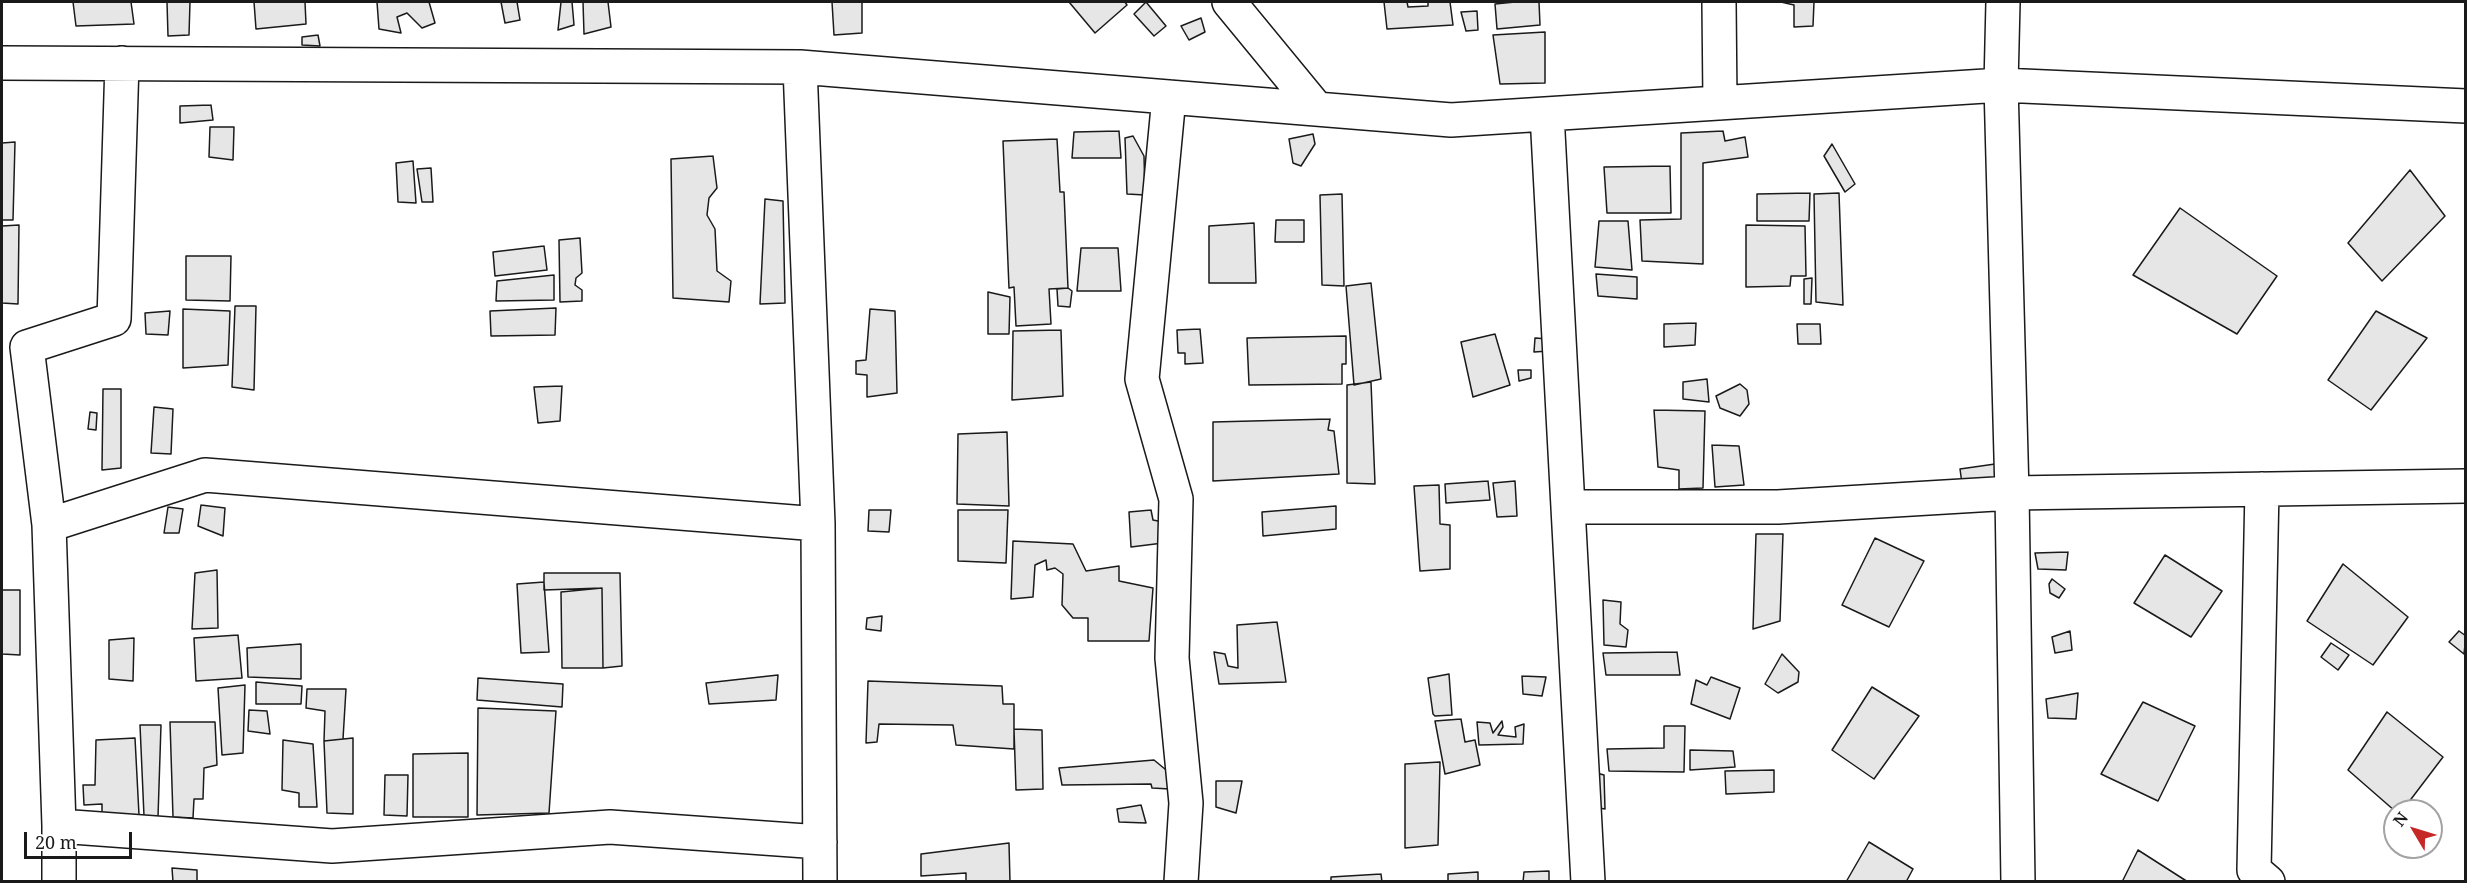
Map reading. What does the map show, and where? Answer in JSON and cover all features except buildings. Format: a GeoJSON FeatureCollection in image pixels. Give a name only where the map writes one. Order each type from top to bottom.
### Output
{"type":"FeatureCollection","features":[{"type":"Feature","properties":{"kind":"street"},"geometry":{"type":"LineString","coordinates":[[1229,2],[1317,109]]}},
{"type":"Feature","properties":{"kind":"street"},"geometry":{"type":"LineString","coordinates":[[1719,2],[1720,103]]}},
{"type":"Feature","properties":{"kind":"street"},"geometry":{"type":"LineString","coordinates":[[2003,2],[2001,85],[2012,493],[2018,882]]}},
{"type":"Feature","properties":{"kind":"street"},"geometry":{"type":"LineString","coordinates":[[2,63],[800,67],[1451,120],[2001,85],[2466,106]]}},
{"type":"Feature","properties":{"kind":"street"},"geometry":{"type":"LineString","coordinates":[[59,882],[49,525],[27,347],[114,319],[122,63]]}},
{"type":"Feature","properties":{"kind":"street"},"geometry":{"type":"LineString","coordinates":[[800,67],[818,524],[820,882]]}},
{"type":"Feature","properties":{"kind":"street"},"geometry":{"type":"LineString","coordinates":[[1169,97],[1142,379],[1176,499],[1172,658],[1186,803],[1181,882]]}},
{"type":"Feature","properties":{"kind":"street"},"geometry":{"type":"LineString","coordinates":[[1547,114],[1588,882]]}},
{"type":"Feature","properties":{"kind":"street"},"geometry":{"type":"LineString","coordinates":[[49,525],[205,475],[818,524]]}},
{"type":"Feature","properties":{"kind":"street"},"geometry":{"type":"LineString","coordinates":[[1568,507],[1778,507],[2012,493],[2466,486]]}},
{"type":"Feature","properties":{"kind":"street"},"geometry":{"type":"LineString","coordinates":[[2262,489],[2254,870],[2268,882]]}},
{"type":"Feature","properties":{"kind":"street"},"geometry":{"type":"LineString","coordinates":[[59,826],[332,846],[610,827],[820,842]]}}]}
